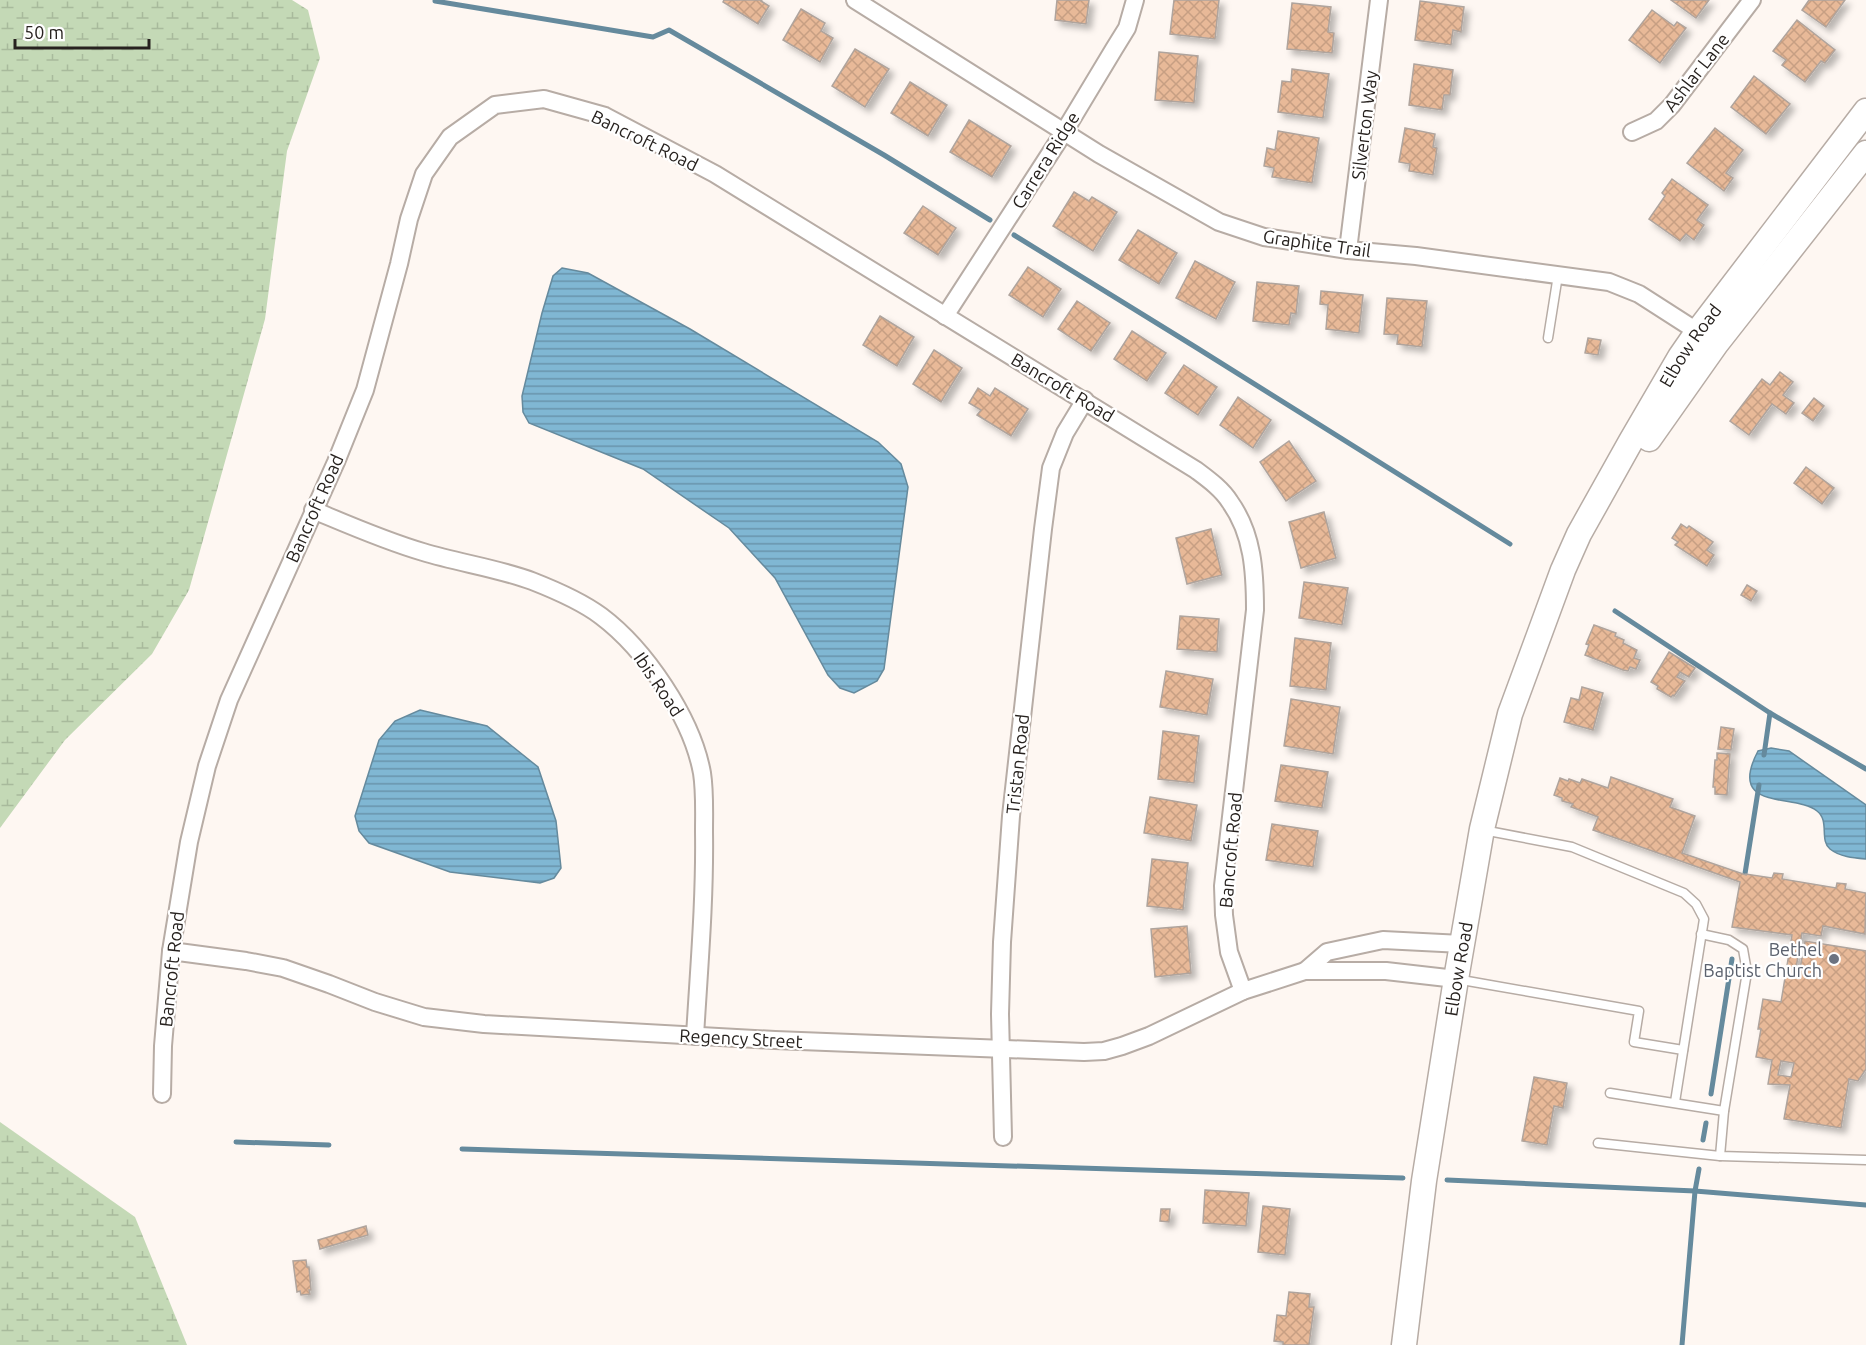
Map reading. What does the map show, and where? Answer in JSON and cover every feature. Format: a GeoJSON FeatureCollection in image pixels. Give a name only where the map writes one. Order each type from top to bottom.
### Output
{"type":"FeatureCollection","features":[{"type":"Feature","properties":{"kind":"main road","name":"Elbow Road"},"geometry":{"type":"LineString","coordinates":[[1707,337],[1866,111]]}},
{"type":"Feature","properties":{"kind":"main road","name":"Elbow Road"},"geometry":{"type":"LineString","coordinates":[[1404,1345],[1424,1181],[1482,830],[1510,714],[1563,570],[1604,489],[1680,357],[1707,337],[1866,153]]}},
{"type":"Feature","properties":{"kind":"street","name":"Graphite Trail"},"geometry":{"type":"LineString","coordinates":[[855,0],[1099,154],[1219,222],[1264,237],[1609,282],[1624,287],[1707,337]]}},
{"type":"Feature","properties":{"kind":"street","name":"Carrera Ridge"},"geometry":{"type":"LineString","coordinates":[[945,316],[1064,132],[1127,28],[1135,0]]}},
{"type":"Feature","properties":{"kind":"street","name":"Silverton Way"},"geometry":{"type":"LineString","coordinates":[[1348,249],[1379,0]]}},
{"type":"Feature","properties":{"kind":"street","name":"Ashlar Lane"},"geometry":{"type":"LineString","coordinates":[[1632,132],[1656,121],[1672,105],[1752,0]]}},
{"type":"Feature","properties":{"kind":"street","name":"Bancroft Road"},"geometry":{"type":"LineString","coordinates":[[162,1094],[163,1046],[171,951],[189,842],[207,766],[229,700],[336,462],[365,390],[399,264],[408,219],[424,174],[450,137],[495,105],[544,99],[605,116],[715,174],[1196,470],[1212,482],[1230,501],[1252,550],[1255,580],[1255,610],[1223,886],[1229,952],[1243,991]]}},
{"type":"Feature","properties":{"kind":"street","name":"Tristan Road"},"geometry":{"type":"LineString","coordinates":[[1003,1137],[1000,1050],[1002,942],[1011,816],[1051,468],[1065,433],[1084,400]]}},
{"type":"Feature","properties":{"kind":"street","name":"Ibis Road"},"geometry":{"type":"LineString","coordinates":[[313,510],[390,542],[426,553],[497,569],[569,597],[601,616],[639,651],[687,726],[702,774],[705,868],[695,1036]]}},
{"type":"Feature","properties":{"kind":"street","name":"Regency Street"},"geometry":{"type":"LineString","coordinates":[[1305,971],[1326,952],[1383,939],[1462,944]]}},
{"type":"Feature","properties":{"kind":"street","name":"Regency Street"},"geometry":{"type":"LineString","coordinates":[[171,951],[246,960],[283,968],[375,1002],[424,1017],[484,1024],[695,1036],[1084,1052],[1122,1046],[1149,1036],[1243,991],[1305,971],[1386,971],[1456,979]]}},
{"type":"Feature","properties":{"kind":"lane"},"geometry":{"type":"LineString","coordinates":[[1548,338],[1558,274]]}},
{"type":"Feature","properties":{"kind":"lane"},"geometry":{"type":"LineString","coordinates":[[1482,830],[1572,847],[1684,893],[1696,904],[1704,919],[1675,1102]]}},
{"type":"Feature","properties":{"kind":"lane"},"geometry":{"type":"LineString","coordinates":[[1701,934],[1729,940],[1743,949],[1747,972],[1724,1111],[1720,1156]]}},
{"type":"Feature","properties":{"kind":"lane"},"geometry":{"type":"LineString","coordinates":[[1456,979],[1639,1011],[1634,1042],[1683,1050]]}},
{"type":"Feature","properties":{"kind":"lane"},"geometry":{"type":"LineString","coordinates":[[1611,1093],[1724,1111]]}},
{"type":"Feature","properties":{"kind":"lane"},"geometry":{"type":"LineString","coordinates":[[1598,1143],[1720,1156],[1866,1160]]}},
{"type":"Feature","properties":{"kind":"green space"},"geometry":{"type":"Polygon","coordinates":[[[0,0],[292,0],[308,10],[320,58],[287,151],[265,319],[189,590],[152,654],[65,740],[0,828],[0,0]]]}},
{"type":"Feature","properties":{"kind":"green space"},"geometry":{"type":"Polygon","coordinates":[[[0,1122],[135,1217],[187,1345],[0,1345],[0,1122]]]}},
{"type":"Feature","properties":{"kind":"water"},"geometry":{"type":"Polygon","coordinates":[[[562,268],[588,273],[690,329],[878,442],[901,464],[908,487],[884,669],[877,681],[854,693],[840,688],[828,675],[775,578],[729,528],[643,469],[529,423],[523,412],[522,396],[553,276],[562,268]]]}},
{"type":"Feature","properties":{"kind":"water"},"geometry":{"type":"Polygon","coordinates":[[[420,710],[487,726],[538,767],[556,821],[561,868],[554,878],[540,883],[450,872],[369,843],[359,831],[355,816],[379,740],[395,721],[420,710]]]}},
{"type":"Feature","properties":{"kind":"water"},"geometry":{"type":"Polygon","coordinates":[[[1771,748],[1789,751],[1866,805],[1866,859],[1852,858],[1830,849],[1825,841],[1823,820],[1817,811],[1757,792],[1751,784],[1750,770],[1758,751],[1771,748]]]}},
{"type":"Feature","properties":{"kind":"building"},"geometry":{"type":"Polygon","coordinates":[[[724,0],[762,0],[769,6],[758,24],[723,2],[724,0]]]}},
{"type":"Feature","properties":{"kind":"building"},"geometry":{"type":"Polygon","coordinates":[[[1057,0],[1089,0],[1086,24],[1055,20],[1057,0]]]}},
{"type":"Feature","properties":{"kind":"building"},"geometry":{"type":"Polygon","coordinates":[[[1174,0],[1219,0],[1215,39],[1170,34],[1174,0]]]}},
{"type":"Feature","properties":{"kind":"building"},"geometry":{"type":"Polygon","coordinates":[[[1671,0],[1709,0],[1696,18],[1671,0]]]}},
{"type":"Feature","properties":{"kind":"building"},"geometry":{"type":"Polygon","coordinates":[[[1809,0],[1845,0],[1826,27],[1802,10],[1809,0]]]}},
{"type":"Feature","properties":{"kind":"building"},"geometry":{"type":"Polygon","coordinates":[[[1420,1],[1464,7],[1461,32],[1453,30],[1451,45],[1415,40],[1420,1]]]}},
{"type":"Feature","properties":{"kind":"building"},"geometry":{"type":"Polygon","coordinates":[[[1292,3],[1331,7],[1328,32],[1334,33],[1332,53],[1287,49],[1292,3]]]}},
{"type":"Feature","properties":{"kind":"building"},"geometry":{"type":"Polygon","coordinates":[[[801,9],[825,23],[821,31],[833,38],[820,62],[783,40],[801,9]]]}},
{"type":"Feature","properties":{"kind":"building"},"geometry":{"type":"Polygon","coordinates":[[[1652,10],[1674,26],[1677,22],[1686,28],[1660,63],[1629,40],[1652,10]]]}},
{"type":"Feature","properties":{"kind":"building"},"geometry":{"type":"Polygon","coordinates":[[[1797,20],[1835,50],[1825,63],[1821,61],[1805,82],[1782,65],[1786,60],[1773,51],[1797,20]]]}},
{"type":"Feature","properties":{"kind":"building"},"geometry":{"type":"Polygon","coordinates":[[[855,49],[889,69],[865,107],[832,86],[855,49]]]}},
{"type":"Feature","properties":{"kind":"building"},"geometry":{"type":"Polygon","coordinates":[[[1159,52],[1198,56],[1194,103],[1155,100],[1159,52]]]}},
{"type":"Feature","properties":{"kind":"building"},"geometry":{"type":"Polygon","coordinates":[[[1414,64],[1453,70],[1450,95],[1444,95],[1442,110],[1409,105],[1414,64]]]}},
{"type":"Feature","properties":{"kind":"building"},"geometry":{"type":"Polygon","coordinates":[[[1292,69],[1329,74],[1323,118],[1278,112],[1282,81],[1291,82],[1292,69]]]}},
{"type":"Feature","properties":{"kind":"building"},"geometry":{"type":"Polygon","coordinates":[[[1754,76],[1790,104],[1766,134],[1731,107],[1754,76]]]}},
{"type":"Feature","properties":{"kind":"building"},"geometry":{"type":"Polygon","coordinates":[[[910,82],[947,105],[928,136],[891,113],[910,82]]]}},
{"type":"Feature","properties":{"kind":"building"},"geometry":{"type":"Polygon","coordinates":[[[969,120],[1011,146],[992,177],[950,152],[969,120]]]}},
{"type":"Feature","properties":{"kind":"building"},"geometry":{"type":"Polygon","coordinates":[[[1405,128],[1435,134],[1433,147],[1437,148],[1433,175],[1409,171],[1410,164],[1399,162],[1405,128]]]}},
{"type":"Feature","properties":{"kind":"building"},"geometry":{"type":"Polygon","coordinates":[[[1715,128],[1743,150],[1726,173],[1733,178],[1724,191],[1687,163],[1715,128]]]}},
{"type":"Feature","properties":{"kind":"building"},"geometry":{"type":"Polygon","coordinates":[[[1278,131],[1319,138],[1312,183],[1272,177],[1274,168],[1264,166],[1267,148],[1275,150],[1278,131]]]}},
{"type":"Feature","properties":{"kind":"building"},"geometry":{"type":"Polygon","coordinates":[[[1672,179],[1708,205],[1697,220],[1704,225],[1694,240],[1686,234],[1680,241],[1649,219],[1665,196],[1662,193],[1672,179]]]}},
{"type":"Feature","properties":{"kind":"building"},"geometry":{"type":"Polygon","coordinates":[[[1074,192],[1089,201],[1092,197],[1117,212],[1093,251],[1053,226],[1074,192]]]}},
{"type":"Feature","properties":{"kind":"building"},"geometry":{"type":"Polygon","coordinates":[[[923,206],[956,228],[938,255],[904,233],[923,206]]]}},
{"type":"Feature","properties":{"kind":"building"},"geometry":{"type":"Polygon","coordinates":[[[1138,230],[1177,253],[1159,284],[1119,260],[1138,230]]]}},
{"type":"Feature","properties":{"kind":"building"},"geometry":{"type":"Polygon","coordinates":[[[1195,261],[1235,282],[1216,319],[1176,298],[1195,261]]]}},
{"type":"Feature","properties":{"kind":"building"},"geometry":{"type":"Polygon","coordinates":[[[1028,267],[1061,289],[1043,317],[1009,295],[1028,267]]]}},
{"type":"Feature","properties":{"kind":"building"},"geometry":{"type":"Polygon","coordinates":[[[1257,282],[1299,286],[1296,314],[1291,313],[1289,325],[1253,321],[1257,282]]]}},
{"type":"Feature","properties":{"kind":"building"},"geometry":{"type":"Polygon","coordinates":[[[1321,291],[1363,295],[1359,333],[1326,329],[1328,305],[1320,304],[1321,291]]]}},
{"type":"Feature","properties":{"kind":"building"},"geometry":{"type":"Polygon","coordinates":[[[1387,298],[1427,301],[1422,347],[1397,344],[1398,335],[1384,334],[1387,298]]]}},
{"type":"Feature","properties":{"kind":"building"},"geometry":{"type":"Polygon","coordinates":[[[1077,301],[1110,323],[1091,351],[1058,329],[1077,301]]]}},
{"type":"Feature","properties":{"kind":"building"},"geometry":{"type":"Polygon","coordinates":[[[880,316],[914,337],[897,366],[863,345],[880,316]]]}},
{"type":"Feature","properties":{"kind":"building"},"geometry":{"type":"Polygon","coordinates":[[[1132,331],[1166,353],[1147,381],[1114,359],[1132,331]]]}},
{"type":"Feature","properties":{"kind":"building"},"geometry":{"type":"Polygon","coordinates":[[[1588,338],[1601,340],[1598,355],[1585,353],[1588,338]]]}},
{"type":"Feature","properties":{"kind":"building"},"geometry":{"type":"Polygon","coordinates":[[[934,350],[962,368],[941,402],[913,384],[934,350]]]}},
{"type":"Feature","properties":{"kind":"building"},"geometry":{"type":"Polygon","coordinates":[[[1184,365],[1217,387],[1198,415],[1165,393],[1184,365]]]}},
{"type":"Feature","properties":{"kind":"building"},"geometry":{"type":"Polygon","coordinates":[[[1780,372],[1793,382],[1783,395],[1794,403],[1786,414],[1772,404],[1749,435],[1730,421],[1762,379],[1770,385],[1780,372]]]}},
{"type":"Feature","properties":{"kind":"building"},"geometry":{"type":"Polygon","coordinates":[[[978,388],[990,396],[995,388],[1028,409],[1011,436],[977,415],[981,410],[969,403],[978,388]]]}},
{"type":"Feature","properties":{"kind":"building"},"geometry":{"type":"Polygon","coordinates":[[[1238,397],[1271,420],[1253,448],[1220,425],[1238,397]]]}},
{"type":"Feature","properties":{"kind":"building"},"geometry":{"type":"Polygon","coordinates":[[[1814,398],[1824,406],[1813,421],[1802,413],[1814,398]]]}},
{"type":"Feature","properties":{"kind":"building"},"geometry":{"type":"Polygon","coordinates":[[[1289,441],[1316,481],[1286,501],[1260,462],[1289,441]]]}},
{"type":"Feature","properties":{"kind":"building"},"geometry":{"type":"Polygon","coordinates":[[[1806,467],[1834,488],[1822,504],[1794,483],[1806,467]]]}},
{"type":"Feature","properties":{"kind":"building"},"geometry":{"type":"Polygon","coordinates":[[[1324,512],[1336,558],[1301,568],[1289,522],[1324,512]]]}},
{"type":"Feature","properties":{"kind":"building"},"geometry":{"type":"Polygon","coordinates":[[[1681,524],[1687,528],[1689,526],[1713,542],[1707,550],[1714,555],[1707,566],[1675,545],[1678,542],[1672,538],[1681,524]]]}},
{"type":"Feature","properties":{"kind":"building"},"geometry":{"type":"Polygon","coordinates":[[[1211,529],[1222,575],[1187,584],[1176,538],[1211,529]]]}},
{"type":"Feature","properties":{"kind":"building"},"geometry":{"type":"Polygon","coordinates":[[[1304,582],[1348,588],[1342,625],[1299,618],[1304,582]]]}},
{"type":"Feature","properties":{"kind":"building"},"geometry":{"type":"Polygon","coordinates":[[[1747,585],[1757,591],[1751,601],[1741,595],[1747,585]]]}},
{"type":"Feature","properties":{"kind":"building"},"geometry":{"type":"Polygon","coordinates":[[[1180,616],[1219,619],[1217,652],[1177,649],[1180,616]]]}},
{"type":"Feature","properties":{"kind":"building"},"geometry":{"type":"Polygon","coordinates":[[[1594,625],[1616,633],[1615,636],[1624,640],[1623,643],[1637,650],[1634,658],[1640,660],[1636,669],[1630,667],[1628,671],[1623,670],[1585,655],[1589,645],[1586,644],[1594,625]]]}},
{"type":"Feature","properties":{"kind":"building"},"geometry":{"type":"Polygon","coordinates":[[[1295,638],[1331,643],[1326,690],[1290,686],[1295,638]]]}},
{"type":"Feature","properties":{"kind":"building"},"geometry":{"type":"Polygon","coordinates":[[[1669,652],[1695,668],[1689,677],[1680,672],[1677,677],[1685,681],[1671,697],[1657,689],[1658,686],[1651,682],[1669,652]]]}},
{"type":"Feature","properties":{"kind":"building"},"geometry":{"type":"Polygon","coordinates":[[[1166,671],[1213,679],[1207,715],[1160,707],[1166,671]]]}},
{"type":"Feature","properties":{"kind":"building"},"geometry":{"type":"Polygon","coordinates":[[[1582,687],[1603,693],[1593,730],[1564,722],[1571,698],[1579,700],[1582,687]]]}},
{"type":"Feature","properties":{"kind":"building"},"geometry":{"type":"Polygon","coordinates":[[[1291,699],[1340,707],[1333,754],[1284,746],[1291,699]]]}},
{"type":"Feature","properties":{"kind":"building"},"geometry":{"type":"Polygon","coordinates":[[[1721,727],[1734,729],[1731,750],[1718,749],[1721,727]]]}},
{"type":"Feature","properties":{"kind":"building"},"geometry":{"type":"Polygon","coordinates":[[[1163,731],[1199,736],[1194,783],[1158,779],[1163,731]]]}},
{"type":"Feature","properties":{"kind":"building"},"geometry":{"type":"Polygon","coordinates":[[[1717,753],[1730,754],[1727,795],[1715,794],[1715,787],[1713,787],[1717,753]]]}},
{"type":"Feature","properties":{"kind":"building"},"geometry":{"type":"Polygon","coordinates":[[[1281,765],[1328,772],[1322,808],[1275,801],[1281,765]]]}},
{"type":"Feature","properties":{"kind":"building","name":"Bethel Baptist Church"},"geometry":{"type":"Polygon","coordinates":[[[1611,777],[1673,799],[1670,807],[1695,816],[1682,853],[1746,875],[1772,878],[1774,873],[1783,874],[1782,879],[1836,888],[1837,883],[1846,884],[1845,889],[1866,893],[1865,934],[1823,926],[1821,936],[1802,933],[1796,968],[1800,969],[1805,941],[1866,951],[1866,1069],[1858,1081],[1849,1079],[1841,1128],[1784,1119],[1790,1085],[1768,1084],[1772,1060],[1756,1057],[1763,999],[1781,1002],[1792,935],[1732,927],[1740,882],[1593,830],[1598,817],[1571,807],[1573,804],[1562,801],[1562,798],[1554,795],[1560,778],[1580,783],[1582,779],[1608,788],[1611,777]],[[1781,1061],[1778,1075],[1791,1077],[1794,1063],[1781,1061]]]}},
{"type":"Feature","properties":{"kind":"building"},"geometry":{"type":"Polygon","coordinates":[[[1150,797],[1197,805],[1191,841],[1144,833],[1150,797]]]}},
{"type":"Feature","properties":{"kind":"building"},"geometry":{"type":"Polygon","coordinates":[[[1272,824],[1318,831],[1313,867],[1266,860],[1272,824]]]}},
{"type":"Feature","properties":{"kind":"building"},"geometry":{"type":"Polygon","coordinates":[[[1152,859],[1188,863],[1183,910],[1147,906],[1152,859]]]}},
{"type":"Feature","properties":{"kind":"building"},"geometry":{"type":"Polygon","coordinates":[[[1187,926],[1191,973],[1155,977],[1151,929],[1187,926]]]}},
{"type":"Feature","properties":{"kind":"building"},"geometry":{"type":"Polygon","coordinates":[[[1534,1077],[1567,1083],[1563,1108],[1554,1106],[1547,1145],[1522,1141],[1534,1077]]]}},
{"type":"Feature","properties":{"kind":"building"},"geometry":{"type":"Polygon","coordinates":[[[1205,1190],[1249,1193],[1246,1226],[1203,1223],[1205,1190]]]}},
{"type":"Feature","properties":{"kind":"building"},"geometry":{"type":"Polygon","coordinates":[[[1263,1206],[1290,1209],[1285,1255],[1258,1252],[1263,1206]]]}},
{"type":"Feature","properties":{"kind":"building"},"geometry":{"type":"Polygon","coordinates":[[[1161,1209],[1170,1209],[1169,1222],[1160,1221],[1161,1209]]]}},
{"type":"Feature","properties":{"kind":"building"},"geometry":{"type":"Polygon","coordinates":[[[366,1226],[368,1235],[320,1249],[318,1240],[366,1226]]]}},
{"type":"Feature","properties":{"kind":"building"},"geometry":{"type":"Polygon","coordinates":[[[306,1260],[307,1267],[309,1267],[311,1290],[309,1290],[310,1294],[301,1295],[300,1291],[297,1292],[293,1261],[306,1260]]]}},
{"type":"Feature","properties":{"kind":"building"},"geometry":{"type":"Polygon","coordinates":[[[1289,1292],[1310,1294],[1309,1307],[1314,1307],[1309,1345],[1283,1345],[1283,1342],[1274,1341],[1277,1315],[1286,1316],[1289,1292]]]}},
{"type":"Feature","properties":{"kind":"waterway"},"geometry":{"type":"LineString","coordinates":[[435,1],[653,37],[669,30],[884,155],[990,220]]}},
{"type":"Feature","properties":{"kind":"waterway"},"geometry":{"type":"LineString","coordinates":[[1014,235],[1510,544]]}},
{"type":"Feature","properties":{"kind":"waterway"},"geometry":{"type":"LineString","coordinates":[[1615,611],[1770,713],[1866,769]]}},
{"type":"Feature","properties":{"kind":"waterway"},"geometry":{"type":"LineString","coordinates":[[1764,755],[1770,713]]}},
{"type":"Feature","properties":{"kind":"waterway"},"geometry":{"type":"LineString","coordinates":[[1744,880],[1759,785]]}},
{"type":"Feature","properties":{"kind":"waterway"},"geometry":{"type":"LineString","coordinates":[[1711,1094],[1732,959]]}},
{"type":"Feature","properties":{"kind":"waterway"},"geometry":{"type":"LineString","coordinates":[[1703,1140],[1706,1123]]}},
{"type":"Feature","properties":{"kind":"waterway"},"geometry":{"type":"LineString","coordinates":[[236,1142],[329,1145]]}},
{"type":"Feature","properties":{"kind":"waterway"},"geometry":{"type":"LineString","coordinates":[[462,1149],[1403,1178]]}},
{"type":"Feature","properties":{"kind":"waterway"},"geometry":{"type":"LineString","coordinates":[[1682,1345],[1695,1191],[1699,1169]]}},
{"type":"Feature","properties":{"kind":"waterway"},"geometry":{"type":"LineString","coordinates":[[1447,1180],[1695,1191],[1866,1205]]}},
{"type":"Feature","properties":{"kind":"place","name":"Bethel Baptist Church"},"geometry":{"type":"Point","coordinates":[1834,959]}}]}
